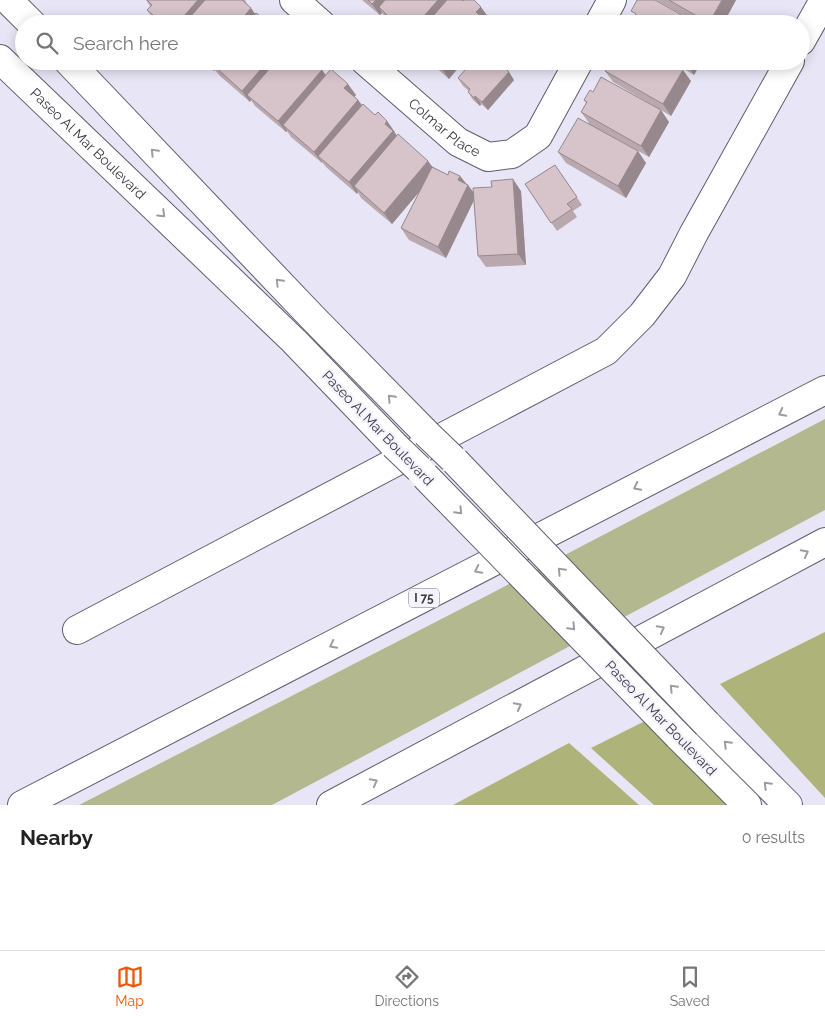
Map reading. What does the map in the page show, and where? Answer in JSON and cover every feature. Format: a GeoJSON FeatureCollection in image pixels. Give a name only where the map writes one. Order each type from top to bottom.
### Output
{"type":"FeatureCollection","features":[{"type":"Feature","properties":{"kind":"main road"},"geometry":{"type":"LineString","coordinates":[[8,0],[23,15]]}},
{"type":"Feature","properties":{"kind":"main road"},"geometry":{"type":"LineString","coordinates":[[294,0],[311,15]]}},
{"type":"Feature","properties":{"kind":"main road"},"geometry":{"type":"LineString","coordinates":[[604,15],[612,0]]}},
{"type":"Feature","properties":{"kind":"main road"},"geometry":{"type":"LineString","coordinates":[[810,25],[824,0]]}},
{"type":"Feature","properties":{"kind":"main road","name":"Paseo Al Mar Boulevard"},"geometry":{"type":"LineString","coordinates":[[0,59],[294,340],[394,445],[747,805]]}},
{"type":"Feature","properties":{"kind":"main road","name":"Paseo Al Mar Boulevard"},"geometry":{"type":"LineString","coordinates":[[77,70],[312,317],[455,461],[788,805]]}},
{"type":"Feature","properties":{"kind":"main road","name":"Colmar Place"},"geometry":{"type":"LineString","coordinates":[[374,70],[458,142],[488,157],[512,154],[538,136],[574,70]]}},
{"type":"Feature","properties":{"kind":"main road"},"geometry":{"type":"LineString","coordinates":[[77,630],[606,352],[642,316],[672,276],[785,70]]}},
{"type":"Feature","properties":{"kind":"main road","name":"I 75"},"geometry":{"type":"LineString","coordinates":[[22,805],[825,390]]}},
{"type":"Feature","properties":{"kind":"main road"},"geometry":{"type":"LineString","coordinates":[[331,805],[825,542]]}},
{"type":"Feature","properties":{"kind":"green space"},"geometry":{"type":"Polygon","coordinates":[[[825,419],[825,510],[272,805],[79,805],[492,593],[825,419]]]}},
{"type":"Feature","properties":{"kind":"green space"},"geometry":{"type":"Polygon","coordinates":[[[825,632],[825,798],[720,684],[825,632]]]}},
{"type":"Feature","properties":{"kind":"green space"},"geometry":{"type":"Polygon","coordinates":[[[647,720],[730,805],[654,805],[591,748],[647,720]]]}},
{"type":"Feature","properties":{"kind":"green space"},"geometry":{"type":"Polygon","coordinates":[[[569,743],[639,805],[453,805],[569,743]]]}},
{"type":"Feature","properties":{"kind":"building"},"geometry":{"type":"Polygon","coordinates":[[[147,0],[198,0],[185,15],[153,15],[147,10],[152,5],[147,0]]]}},
{"type":"Feature","properties":{"kind":"building"},"geometry":{"type":"Polygon","coordinates":[[[205,0],[242,0],[251,8],[245,15],[192,15],[205,0]]]}},
{"type":"Feature","properties":{"kind":"building"},"geometry":{"type":"Polygon","coordinates":[[[368,0],[376,0],[372,4],[368,0]]]}},
{"type":"Feature","properties":{"kind":"building"},"geometry":{"type":"Polygon","coordinates":[[[385,0],[438,0],[425,15],[387,15],[379,7],[385,0]]]}},
{"type":"Feature","properties":{"kind":"building"},"geometry":{"type":"Polygon","coordinates":[[[447,0],[474,0],[481,7],[476,12],[479,15],[434,15],[447,0]]]}},
{"type":"Feature","properties":{"kind":"building"},"geometry":{"type":"Polygon","coordinates":[[[637,0],[655,0],[682,15],[635,15],[631,11],[637,0]]]}},
{"type":"Feature","properties":{"kind":"building"},"geometry":{"type":"Polygon","coordinates":[[[669,0],[722,0],[714,15],[695,15],[669,0]]]}},
{"type":"Feature","properties":{"kind":"building"},"geometry":{"type":"Polygon","coordinates":[[[219,70],[260,70],[242,91],[219,70]]]}},
{"type":"Feature","properties":{"kind":"building"},"geometry":{"type":"Polygon","coordinates":[[[268,70],[322,70],[278,121],[247,95],[268,70]]]}},
{"type":"Feature","properties":{"kind":"building"},"geometry":{"type":"Polygon","coordinates":[[[330,70],[348,84],[344,88],[358,100],[314,152],[283,125],[330,70]]]}},
{"type":"Feature","properties":{"kind":"building"},"geometry":{"type":"Polygon","coordinates":[[[465,70],[507,70],[509,72],[482,102],[468,92],[470,89],[458,78],[465,70]]]}},
{"type":"Feature","properties":{"kind":"building"},"geometry":{"type":"Polygon","coordinates":[[[605,70],[683,70],[663,104],[605,70]]]}},
{"type":"Feature","properties":{"kind":"building"},"geometry":{"type":"Polygon","coordinates":[[[601,77],[661,110],[641,146],[581,112],[587,102],[584,100],[590,90],[593,92],[601,77]]]}},
{"type":"Feature","properties":{"kind":"building"},"geometry":{"type":"Polygon","coordinates":[[[363,104],[375,115],[378,112],[387,121],[385,124],[393,131],[349,182],[318,156],[363,104]]]}},
{"type":"Feature","properties":{"kind":"building"},"geometry":{"type":"Polygon","coordinates":[[[578,118],[638,151],[618,186],[558,152],[578,118]]]}},
{"type":"Feature","properties":{"kind":"building"},"geometry":{"type":"Polygon","coordinates":[[[398,134],[428,161],[384,213],[354,186],[398,134]]]}},
{"type":"Feature","properties":{"kind":"building"},"geometry":{"type":"Polygon","coordinates":[[[555,165],[577,197],[567,204],[572,209],[551,223],[525,184],[555,165]]]}},
{"type":"Feature","properties":{"kind":"building"},"geometry":{"type":"Polygon","coordinates":[[[432,167],[448,175],[449,171],[460,176],[458,180],[468,185],[438,247],[401,228],[432,167]]]}},
{"type":"Feature","properties":{"kind":"building"},"geometry":{"type":"Polygon","coordinates":[[[513,179],[518,254],[478,256],[473,188],[492,187],[491,181],[513,179]]]}}]}
